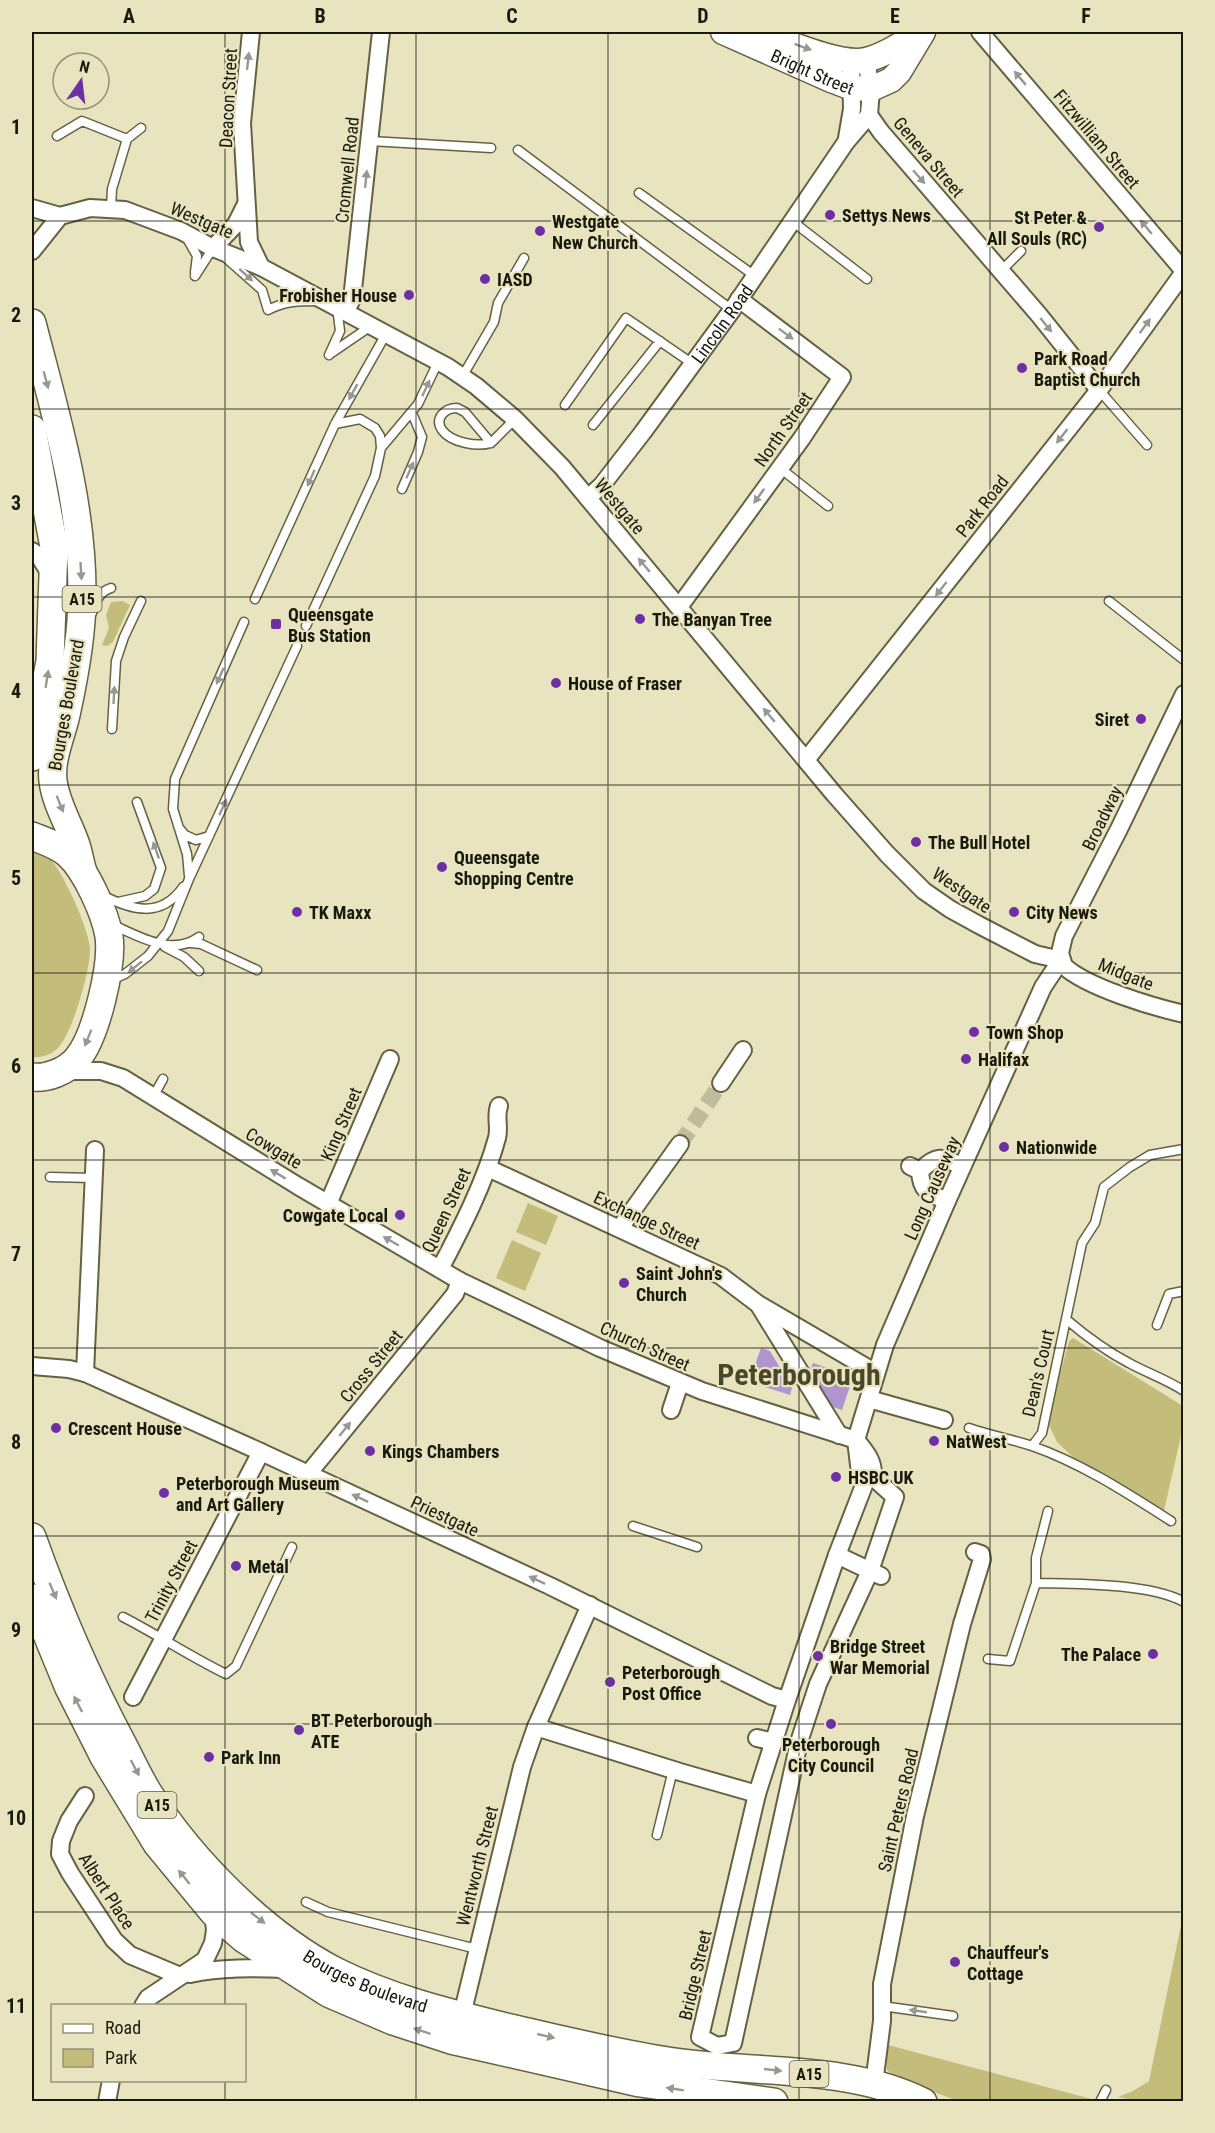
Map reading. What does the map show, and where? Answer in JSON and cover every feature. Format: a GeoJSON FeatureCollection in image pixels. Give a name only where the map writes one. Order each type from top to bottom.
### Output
{"type":"FeatureCollection","features":[{"type":"Feature","properties":{"kind":"main road","name":"Bourges Boulevard"},"geometry":{"type":"LineString","coordinates":[[32,323],[75,499],[80,537],[82,597],[78,650],[52,779],[56,797],[76,845],[87,881]]}},
{"type":"Feature","properties":{"kind":"main road","name":"Bourges Boulevard"},"geometry":{"type":"LineString","coordinates":[[32,429],[39,507],[54,547],[50,661],[32,757]]}},
{"type":"Feature","properties":{"kind":"main road"},"geometry":{"type":"LineString","coordinates":[[32,836],[53,844],[69,854],[111,911],[106,983],[99,1009],[82,1052],[76,1061],[40,1077]]}},
{"type":"Feature","properties":{"kind":"main road","name":"Bourges Boulevard"},"geometry":{"type":"LineString","coordinates":[[32,1537],[86,1670],[148,1793],[176,1832],[252,1913],[319,1962],[363,1984],[411,2003],[549,2037],[669,2062],[770,2070],[874,2084],[902,2091],[923,2102]]}},
{"type":"Feature","properties":{"kind":"main road","name":"Bourges Boulevard"},"geometry":{"type":"LineString","coordinates":[[32,1598],[69,1688],[104,1756],[157,1844],[213,1912],[244,1939],[328,1993],[364,2010],[451,2040],[640,2083],[774,2102]]}},
{"type":"Feature","properties":{"kind":"street","name":"Deacon Street"},"geometry":{"type":"LineString","coordinates":[[251,32],[242,123],[249,242],[261,267]]}},
{"type":"Feature","properties":{"kind":"street","name":"Cromwell Road"},"geometry":{"type":"LineString","coordinates":[[336,306],[352,299],[381,32]]}},
{"type":"Feature","properties":{"kind":"street","name":"Bright Street"},"geometry":{"type":"LineString","coordinates":[[723,32],[861,88]]}},
{"type":"Feature","properties":{"kind":"street","name":"Bright Street"},"geometry":{"type":"LineString","coordinates":[[755,32],[817,52],[858,60]]}},
{"type":"Feature","properties":{"kind":"street"},"geometry":{"type":"LineString","coordinates":[[861,88],[880,86],[899,72],[922,32]]}},
{"type":"Feature","properties":{"kind":"street"},"geometry":{"type":"LineString","coordinates":[[858,60],[882,55],[922,32]]}},
{"type":"Feature","properties":{"kind":"street","name":"Fitzwilliam Street"},"geometry":{"type":"LineString","coordinates":[[980,32],[1184,272]]}},
{"type":"Feature","properties":{"kind":"street","name":"Lincoln Road"},"geometry":{"type":"LineString","coordinates":[[588,498],[609,476],[693,364],[846,142],[869,114],[861,88],[858,60]]}},
{"type":"Feature","properties":{"kind":"street","name":"Lincoln Road"},"geometry":{"type":"LineString","coordinates":[[846,142],[861,88]]}},
{"type":"Feature","properties":{"kind":"street","name":"Geneva Street"},"geometry":{"type":"LineString","coordinates":[[869,114],[885,138],[1000,271],[1098,390]]}},
{"type":"Feature","properties":{"kind":"street"},"geometry":{"type":"LineString","coordinates":[[213,248],[236,224],[246,204]]}},
{"type":"Feature","properties":{"kind":"street"},"geometry":{"type":"LineString","coordinates":[[32,208],[60,216],[32,251]]}},
{"type":"Feature","properties":{"kind":"street","name":"Westgate"},"geometry":{"type":"LineString","coordinates":[[60,216],[90,208],[111,208],[133,213],[181,231],[213,248],[261,267],[462,377],[515,419],[562,467],[806,760],[887,854],[924,891],[978,926],[1035,954],[1061,960]]}},
{"type":"Feature","properties":{"kind":"street","name":"Park Road"},"geometry":{"type":"LineString","coordinates":[[806,760],[1098,390],[1184,272]]}},
{"type":"Feature","properties":{"kind":"street","name":"North Street"},"geometry":{"type":"LineString","coordinates":[[679,607],[780,468],[842,377],[736,304]]}},
{"type":"Feature","properties":{"kind":"street"},"geometry":{"type":"LineString","coordinates":[[39,507],[70,521],[80,537]]}},
{"type":"Feature","properties":{"kind":"street"},"geometry":{"type":"LineString","coordinates":[[32,551],[39,556],[53,578]]}},
{"type":"Feature","properties":{"kind":"street","name":"Broadway"},"geometry":{"type":"LineString","coordinates":[[1061,960],[1060,953],[1064,936],[1184,694]]}},
{"type":"Feature","properties":{"kind":"street","name":"Midgate"},"geometry":{"type":"LineString","coordinates":[[1061,960],[1068,969],[1108,990],[1184,1014]]}},
{"type":"Feature","properties":{"kind":"street","name":"Long Causeway"},"geometry":{"type":"LineString","coordinates":[[856,1440],[885,1345],[962,1166],[1043,987],[1061,960]]}},
{"type":"Feature","properties":{"kind":"street"},"geometry":{"type":"LineString","coordinates":[[721,1083],[743,1050]]}},
{"type":"Feature","properties":{"kind":"street","name":"King Street"},"geometry":{"type":"LineString","coordinates":[[328,1204],[390,1059]]}},
{"type":"Feature","properties":{"kind":"street","name":"Cowgate"},"geometry":{"type":"LineString","coordinates":[[40,1077],[101,1071],[117,1075],[328,1204],[460,1281]]}},
{"type":"Feature","properties":{"kind":"street","name":"Queen Street"},"geometry":{"type":"LineString","coordinates":[[440,1269],[488,1168],[498,1136],[496,1114],[499,1106]]}},
{"type":"Feature","properties":{"kind":"street"},"geometry":{"type":"LineString","coordinates":[[620,1228],[680,1144]]}},
{"type":"Feature","properties":{"kind":"street"},"geometry":{"type":"LineString","coordinates":[[84,1373],[87,1351],[95,1150]]}},
{"type":"Feature","properties":{"kind":"street"},"geometry":{"type":"LineString","coordinates":[[947,1201],[927,1192],[915,1168],[931,1160],[944,1158],[962,1166]]}},
{"type":"Feature","properties":{"kind":"street","name":"Exchange Street"},"geometry":{"type":"LineString","coordinates":[[488,1168],[620,1228],[723,1271],[758,1304],[876,1373]]}},
{"type":"Feature","properties":{"kind":"street","name":"Church Street"},"geometry":{"type":"LineString","coordinates":[[460,1281],[600,1348],[680,1383],[856,1440]]}},
{"type":"Feature","properties":{"kind":"street","name":"Cross Street"},"geometry":{"type":"LineString","coordinates":[[308,1474],[455,1294],[460,1281]]}},
{"type":"Feature","properties":{"kind":"street"},"geometry":{"type":"LineString","coordinates":[[758,1304],[839,1435]]}},
{"type":"Feature","properties":{"kind":"street","name":"Priestgate"},"geometry":{"type":"LineString","coordinates":[[32,1366],[69,1369],[84,1373],[261,1452],[590,1605],[779,1698]]}},
{"type":"Feature","properties":{"kind":"street"},"geometry":{"type":"LineString","coordinates":[[671,1410],[680,1383]]}},
{"type":"Feature","properties":{"kind":"street"},"geometry":{"type":"LineString","coordinates":[[869,1399],[944,1420]]}},
{"type":"Feature","properties":{"kind":"street","name":"Bridge Street"},"geometry":{"type":"LineString","coordinates":[[856,1440],[867,1453],[874,1468],[779,1698],[766,1740],[757,1794],[700,2037],[717,2046],[733,2043],[799,1742],[818,1684],[876,1573],[895,1497],[870,1478]]}},
{"type":"Feature","properties":{"kind":"street","name":"Trinity Street"},"geometry":{"type":"LineString","coordinates":[[133,1697],[261,1452]]}},
{"type":"Feature","properties":{"kind":"street","name":"Saint Peters Road"},"geometry":{"type":"LineString","coordinates":[[874,2084],[882,1984],[915,1816],[962,1624],[982,1559],[981,1554],[975,1552]]}},
{"type":"Feature","properties":{"kind":"street"},"geometry":{"type":"LineString","coordinates":[[837,1555],[876,1573]]}},
{"type":"Feature","properties":{"kind":"street","name":"Wentworth Street"},"geometry":{"type":"LineString","coordinates":[[462,2015],[522,1767],[536,1727],[590,1605]]}},
{"type":"Feature","properties":{"kind":"street"},"geometry":{"type":"LineString","coordinates":[[536,1727],[757,1794]]}},
{"type":"Feature","properties":{"kind":"street","name":"Albert Place"},"geometry":{"type":"LineString","coordinates":[[85,1796],[69,1821],[61,1841],[60,1854],[70,1873],[114,1940],[130,1955],[180,1976]]}},
{"type":"Feature","properties":{"kind":"street"},"geometry":{"type":"LineString","coordinates":[[145,2004],[148,1998],[205,1960],[215,1930],[213,1912]]}},
{"type":"Feature","properties":{"kind":"street"},"geometry":{"type":"LineString","coordinates":[[180,1976],[206,1970],[289,1969]]}},
{"type":"Feature","properties":{"kind":"street"},"geometry":{"type":"LineString","coordinates":[[106,2102],[111,2082]]}},
{"type":"Feature","properties":{"kind":"lane"},"geometry":{"type":"LineString","coordinates":[[57,136],[82,121],[127,139]]}},
{"type":"Feature","properties":{"kind":"lane"},"geometry":{"type":"LineString","coordinates":[[111,208],[112,189],[127,139],[141,128]]}},
{"type":"Feature","properties":{"kind":"lane"},"geometry":{"type":"LineString","coordinates":[[370,141],[491,148]]}},
{"type":"Feature","properties":{"kind":"lane"},"geometry":{"type":"LineString","coordinates":[[518,150],[736,304]]}},
{"type":"Feature","properties":{"kind":"lane"},"geometry":{"type":"LineString","coordinates":[[639,193],[755,276]]}},
{"type":"Feature","properties":{"kind":"lane"},"geometry":{"type":"LineString","coordinates":[[792,221],[867,279]]}},
{"type":"Feature","properties":{"kind":"lane"},"geometry":{"type":"LineString","coordinates":[[181,231],[193,246],[197,256],[195,276],[213,248],[262,290],[268,310],[280,304],[298,301],[336,306],[340,331],[330,355],[371,326]]}},
{"type":"Feature","properties":{"kind":"lane"},"geometry":{"type":"LineString","coordinates":[[1000,271],[1021,251]]}},
{"type":"Feature","properties":{"kind":"lane"},"geometry":{"type":"LineString","coordinates":[[462,377],[494,322],[498,303],[524,258]]}},
{"type":"Feature","properties":{"kind":"lane"},"geometry":{"type":"LineString","coordinates":[[565,405],[626,318],[693,364]]}},
{"type":"Feature","properties":{"kind":"lane"},"geometry":{"type":"LineString","coordinates":[[255,599],[335,424],[386,334]]}},
{"type":"Feature","properties":{"kind":"lane"},"geometry":{"type":"LineString","coordinates":[[593,426],[660,341]]}},
{"type":"Feature","properties":{"kind":"lane"},"geometry":{"type":"LineString","coordinates":[[381,448],[412,413],[438,362]]}},
{"type":"Feature","properties":{"kind":"lane"},"geometry":{"type":"LineString","coordinates":[[1098,390],[1147,445]]}},
{"type":"Feature","properties":{"kind":"lane"},"geometry":{"type":"LineString","coordinates":[[491,442],[461,409],[452,408],[441,416],[440,425],[445,433],[474,446],[491,442],[515,419]]}},
{"type":"Feature","properties":{"kind":"lane"},"geometry":{"type":"LineString","coordinates":[[402,489],[422,437],[412,413]]}},
{"type":"Feature","properties":{"kind":"lane"},"geometry":{"type":"LineString","coordinates":[[306,626],[375,476],[381,448],[380,436],[375,428],[360,418],[335,424]]}},
{"type":"Feature","properties":{"kind":"lane"},"geometry":{"type":"LineString","coordinates":[[780,468],[828,506]]}},
{"type":"Feature","properties":{"kind":"lane"},"geometry":{"type":"LineString","coordinates":[[78,650],[98,596],[111,588]]}},
{"type":"Feature","properties":{"kind":"lane"},"geometry":{"type":"LineString","coordinates":[[112,729],[116,661],[124,637],[141,601]]}},
{"type":"Feature","properties":{"kind":"lane"},"geometry":{"type":"LineString","coordinates":[[1109,601],[1184,660]]}},
{"type":"Feature","properties":{"kind":"lane"},"geometry":{"type":"LineString","coordinates":[[111,911],[134,908],[147,910],[156,907],[174,898],[189,879],[189,865],[173,809],[175,779],[244,622]]}},
{"type":"Feature","properties":{"kind":"lane"},"geometry":{"type":"LineString","coordinates":[[106,983],[125,974],[148,956],[160,944],[168,931],[189,879],[297,646]]}},
{"type":"Feature","properties":{"kind":"lane"},"geometry":{"type":"LineString","coordinates":[[111,911],[145,896],[154,889],[161,868],[137,802]]}},
{"type":"Feature","properties":{"kind":"lane"},"geometry":{"type":"LineString","coordinates":[[178,826],[185,835],[196,840],[209,836]]}},
{"type":"Feature","properties":{"kind":"lane"},"geometry":{"type":"LineString","coordinates":[[111,911],[160,944],[178,953],[199,971]]}},
{"type":"Feature","properties":{"kind":"lane"},"geometry":{"type":"LineString","coordinates":[[191,943],[199,937]]}},
{"type":"Feature","properties":{"kind":"lane"},"geometry":{"type":"LineString","coordinates":[[160,944],[201,944],[257,970]]}},
{"type":"Feature","properties":{"kind":"lane"},"geometry":{"type":"LineString","coordinates":[[153,1098],[163,1079]]}},
{"type":"Feature","properties":{"kind":"lane","name":"Dean's Court"},"geometry":{"type":"LineString","coordinates":[[1032,1446],[1042,1433],[1082,1243],[1095,1223],[1104,1186],[1150,1155],[1184,1149]]}},
{"type":"Feature","properties":{"kind":"lane"},"geometry":{"type":"LineString","coordinates":[[50,1177],[93,1178]]}},
{"type":"Feature","properties":{"kind":"lane"},"geometry":{"type":"LineString","coordinates":[[1157,1325],[1169,1294],[1184,1291]]}},
{"type":"Feature","properties":{"kind":"lane"},"geometry":{"type":"LineString","coordinates":[[1067,1320],[1096,1344],[1131,1365],[1166,1379],[1184,1391]]}},
{"type":"Feature","properties":{"kind":"lane"},"geometry":{"type":"LineString","coordinates":[[969,1428],[1032,1446],[1062,1463],[1113,1484],[1171,1521]]}},
{"type":"Feature","properties":{"kind":"lane"},"geometry":{"type":"LineString","coordinates":[[988,1659],[1010,1661],[1036,1583],[1036,1558],[1048,1511]]}},
{"type":"Feature","properties":{"kind":"lane"},"geometry":{"type":"LineString","coordinates":[[633,1526],[697,1547]]}},
{"type":"Feature","properties":{"kind":"lane"},"geometry":{"type":"LineString","coordinates":[[123,1617],[163,1638],[189,1656],[226,1674],[236,1666],[292,1547]]}},
{"type":"Feature","properties":{"kind":"lane"},"geometry":{"type":"LineString","coordinates":[[1036,1583],[1090,1585],[1170,1594],[1184,1602]]}},
{"type":"Feature","properties":{"kind":"lane"},"geometry":{"type":"LineString","coordinates":[[657,1834],[676,1771]]}},
{"type":"Feature","properties":{"kind":"lane"},"geometry":{"type":"LineString","coordinates":[[306,1902],[328,1912],[477,1949]]}},
{"type":"Feature","properties":{"kind":"lane"},"geometry":{"type":"LineString","coordinates":[[882,2006],[953,2016]]}},
{"type":"Feature","properties":{"kind":"lane"},"geometry":{"type":"LineString","coordinates":[[1100,2102],[1106,2090]]}},
{"type":"Feature","properties":{"kind":"green space"},"geometry":{"type":"Polygon","coordinates":[[[123,601],[130,605],[113,642],[107,646],[102,645],[109,628],[106,615],[111,602],[123,601]]]}},
{"type":"Feature","properties":{"kind":"green space"},"geometry":{"type":"Polygon","coordinates":[[[32,848],[46,854],[61,874],[80,914],[90,948],[84,985],[63,1042],[55,1051],[45,1056],[35,1057],[32,1057],[32,848]]]}},
{"type":"Feature","properties":{"kind":"green space"},"geometry":{"type":"Polygon","coordinates":[[[528,1203],[558,1216],[546,1245],[516,1232],[528,1203]]]}},
{"type":"Feature","properties":{"kind":"green space"},"geometry":{"type":"Polygon","coordinates":[[[512,1240],[541,1253],[525,1291],[496,1278],[512,1240]]]}},
{"type":"Feature","properties":{"kind":"green space"},"geometry":{"type":"Polygon","coordinates":[[[1073,1338],[1183,1406],[1183,1427],[1163,1515],[1081,1465],[1057,1442],[1047,1421],[1069,1341],[1073,1338]]]}},
{"type":"Feature","properties":{"kind":"green space"},"geometry":{"type":"Polygon","coordinates":[[[1181,1925],[1184,1926],[1183,2101],[1136,2101],[1118,2097],[1149,2081],[1181,1925]]]}},
{"type":"Feature","properties":{"kind":"green space"},"geometry":{"type":"Polygon","coordinates":[[[888,2045],[1099,2101],[958,2101],[896,2078],[887,2070],[885,2055],[888,2045]]]}},
{"type":"Feature","properties":{"kind":"shaded area"},"geometry":{"type":"Polygon","coordinates":[[[761,1348],[770,1351],[792,1388],[790,1395],[749,1382],[761,1348]]]}},
{"type":"Feature","properties":{"kind":"shaded area"},"geometry":{"type":"Polygon","coordinates":[[[813,1363],[853,1377],[842,1410],[833,1407],[810,1371],[813,1363]]]}},
{"type":"Feature","properties":{"kind":"tunnel"},"geometry":{"type":"LineString","coordinates":[[680,1144],[721,1083]]}},
{"type":"Feature","properties":{"kind":"place","name":"Settys News"},"geometry":{"type":"Point","coordinates":[830,215]}},
{"type":"Feature","properties":{"kind":"place","name":"St Peter & All Souls (RC)"},"geometry":{"type":"Point","coordinates":[1099,227]}},
{"type":"Feature","properties":{"kind":"place","name":"Westgate New Church"},"geometry":{"type":"Point","coordinates":[540,231]}},
{"type":"Feature","properties":{"kind":"place","name":"IASD"},"geometry":{"type":"Point","coordinates":[485,279]}},
{"type":"Feature","properties":{"kind":"place","name":"Frobisher House"},"geometry":{"type":"Point","coordinates":[409,295]}},
{"type":"Feature","properties":{"kind":"place","name":"Park Road Baptist Church"},"geometry":{"type":"Point","coordinates":[1022,368]}},
{"type":"Feature","properties":{"kind":"place","name":"The Banyan Tree"},"geometry":{"type":"Point","coordinates":[640,619]}},
{"type":"Feature","properties":{"kind":"place","name":"Queensgate Bus Station"},"geometry":{"type":"Point","coordinates":[276,624]}},
{"type":"Feature","properties":{"kind":"place","name":"House of Fraser"},"geometry":{"type":"Point","coordinates":[556,683]}},
{"type":"Feature","properties":{"kind":"place","name":"Siret"},"geometry":{"type":"Point","coordinates":[1141,719]}},
{"type":"Feature","properties":{"kind":"place","name":"The Bull Hotel"},"geometry":{"type":"Point","coordinates":[916,842]}},
{"type":"Feature","properties":{"kind":"place","name":"Queensgate Shopping Centre"},"geometry":{"type":"Point","coordinates":[442,867]}},
{"type":"Feature","properties":{"kind":"place","name":"TK Maxx"},"geometry":{"type":"Point","coordinates":[297,912]}},
{"type":"Feature","properties":{"kind":"place","name":"City News"},"geometry":{"type":"Point","coordinates":[1014,912]}},
{"type":"Feature","properties":{"kind":"place","name":"Town Shop"},"geometry":{"type":"Point","coordinates":[974,1032]}},
{"type":"Feature","properties":{"kind":"place","name":"Halifax"},"geometry":{"type":"Point","coordinates":[966,1059]}},
{"type":"Feature","properties":{"kind":"place","name":"Nationwide"},"geometry":{"type":"Point","coordinates":[1004,1147]}},
{"type":"Feature","properties":{"kind":"place","name":"Cowgate Local"},"geometry":{"type":"Point","coordinates":[400,1215]}},
{"type":"Feature","properties":{"kind":"place","name":"Saint John's Church"},"geometry":{"type":"Point","coordinates":[624,1283]}},
{"type":"Feature","properties":{"kind":"place","name":"Crescent House"},"geometry":{"type":"Point","coordinates":[56,1428]}},
{"type":"Feature","properties":{"kind":"place","name":"NatWest"},"geometry":{"type":"Point","coordinates":[934,1441]}},
{"type":"Feature","properties":{"kind":"place","name":"Kings Chambers"},"geometry":{"type":"Point","coordinates":[370,1451]}},
{"type":"Feature","properties":{"kind":"place","name":"HSBC UK"},"geometry":{"type":"Point","coordinates":[836,1477]}},
{"type":"Feature","properties":{"kind":"place","name":"Peterborough Museum and Art Gallery"},"geometry":{"type":"Point","coordinates":[164,1493]}},
{"type":"Feature","properties":{"kind":"place","name":"Metal"},"geometry":{"type":"Point","coordinates":[236,1566]}},
{"type":"Feature","properties":{"kind":"place","name":"The Palace"},"geometry":{"type":"Point","coordinates":[1153,1654]}},
{"type":"Feature","properties":{"kind":"place","name":"Bridge Street War Memorial"},"geometry":{"type":"Point","coordinates":[818,1656]}},
{"type":"Feature","properties":{"kind":"place","name":"Peterborough Post Office"},"geometry":{"type":"Point","coordinates":[610,1682]}},
{"type":"Feature","properties":{"kind":"place","name":"Peterborough City Council"},"geometry":{"type":"Point","coordinates":[831,1724]}},
{"type":"Feature","properties":{"kind":"place","name":"BT Peterborough ATE"},"geometry":{"type":"Point","coordinates":[299,1730]}},
{"type":"Feature","properties":{"kind":"place","name":"Park Inn"},"geometry":{"type":"Point","coordinates":[209,1757]}},
{"type":"Feature","properties":{"kind":"place","name":"Chauffeur's Cottage"},"geometry":{"type":"Point","coordinates":[955,1962]}},
{"type":"Feature","properties":{"kind":"district","name":"Peterborough"},"geometry":{"type":"Point","coordinates":[799,1374]}}]}
